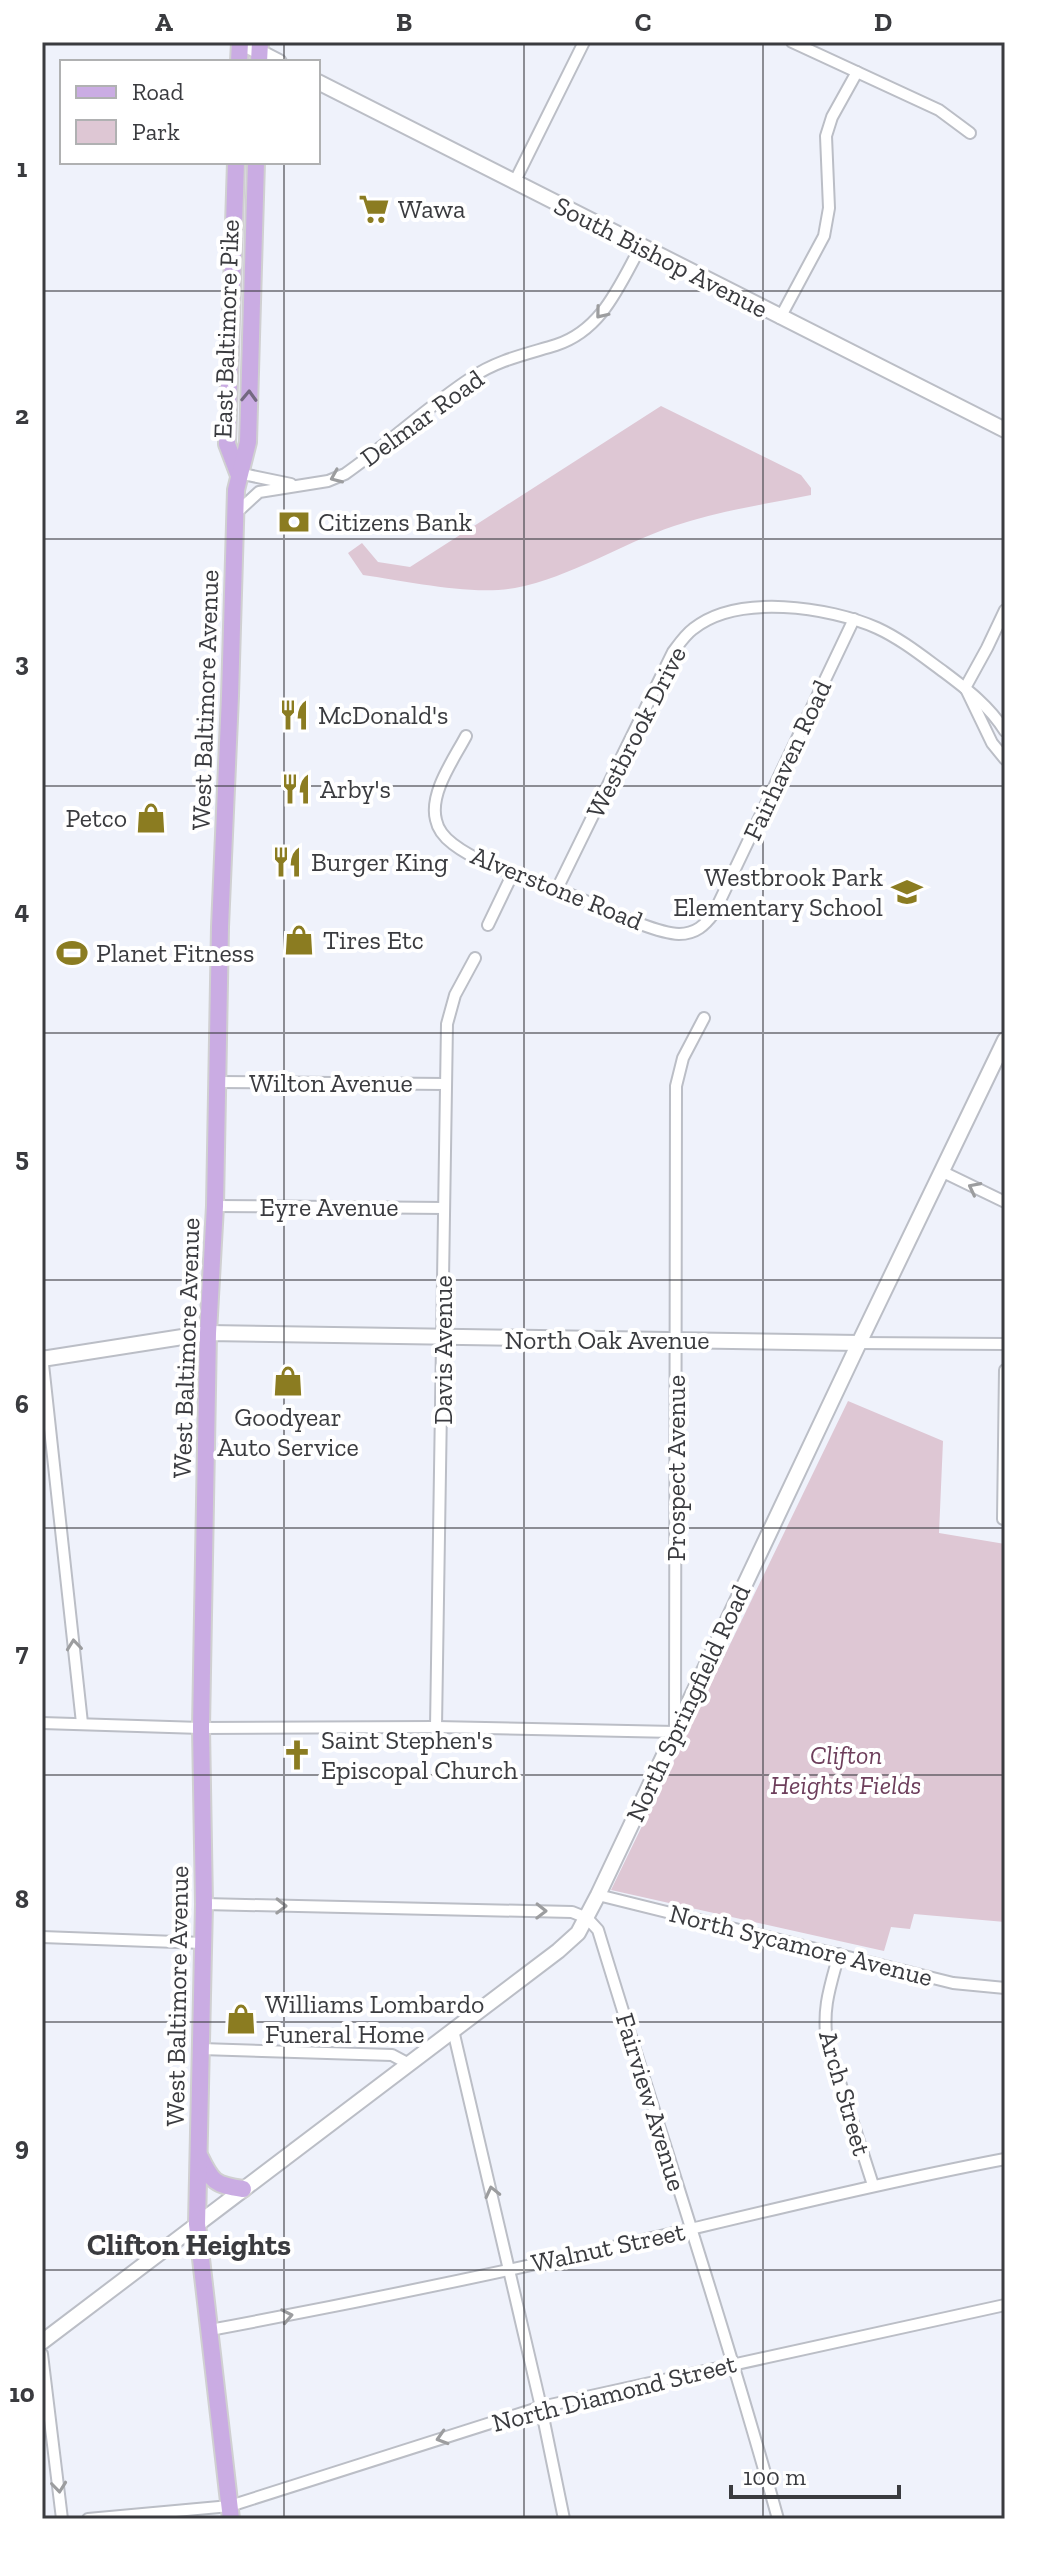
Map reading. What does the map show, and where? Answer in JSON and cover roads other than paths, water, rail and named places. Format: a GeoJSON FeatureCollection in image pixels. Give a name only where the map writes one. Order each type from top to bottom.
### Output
{"type":"FeatureCollection","features":[{"type":"Feature","properties":{"kind":"main road"},"geometry":{"type":"LineString","coordinates":[[240,42],[259,52]]}},
{"type":"Feature","properties":{"kind":"main road","name":"South Bishop Avenue"},"geometry":{"type":"LineString","coordinates":[[320,83],[1005,430]]}},
{"type":"Feature","properties":{"kind":"main road","name":"East Baltimore Pike"},"geometry":{"type":"LineString","coordinates":[[236,164],[227,444],[238,473]]}},
{"type":"Feature","properties":{"kind":"main road","name":"East Baltimore Pike"},"geometry":{"type":"LineString","coordinates":[[238,473],[248,442],[256,164]]}},
{"type":"Feature","properties":{"kind":"main road"},"geometry":{"type":"LineString","coordinates":[[231,295],[252,296]]}},
{"type":"Feature","properties":{"kind":"main road","name":"West Baltimore Avenue"},"geometry":{"type":"LineString","coordinates":[[231,2512],[197,2224],[204,1904],[201,1728],[208,1333],[215,1206],[238,473]]}},
{"type":"Feature","properties":{"kind":"main road","name":"North Springfield Road"},"geometry":{"type":"LineString","coordinates":[[42,2342],[578,1933],[1005,1040]]}},
{"type":"Feature","properties":{"kind":"main road","name":"North Oak Avenue"},"geometry":{"type":"LineString","coordinates":[[42,1357],[109,1351],[208,1333],[859,1343]]}},
{"type":"Feature","properties":{"kind":"main road"},"geometry":{"type":"LineString","coordinates":[[198,2154],[210,2179],[243,2189]]}},
{"type":"Feature","properties":{"kind":"street"},"geometry":{"type":"LineString","coordinates":[[514,183],[584,42]]}},
{"type":"Feature","properties":{"kind":"street"},"geometry":{"type":"LineString","coordinates":[[792,42],[939,110],[970,133]]}},
{"type":"Feature","properties":{"kind":"street"},"geometry":{"type":"LineString","coordinates":[[780,318],[824,236],[829,208],[826,136],[832,117],[857,72]]}},
{"type":"Feature","properties":{"kind":"street","name":"Delmar Road"},"geometry":{"type":"LineString","coordinates":[[235,514],[259,492],[328,481],[345,474],[472,377],[508,359],[578,335],[592,325],[608,306],[641,246]]}},
{"type":"Feature","properties":{"kind":"street","name":"Delmar Road"},"geometry":{"type":"LineString","coordinates":[[238,473],[297,486]]}},
{"type":"Feature","properties":{"kind":"street","name":"Westbrook Drive"},"geometry":{"type":"LineString","coordinates":[[557,889],[673,652],[692,629],[715,617],[749,609],[798,607],[854,619],[904,643],[965,688],[993,712],[1005,731]]}},
{"type":"Feature","properties":{"kind":"street"},"geometry":{"type":"LineString","coordinates":[[965,688],[1005,610]]}},
{"type":"Feature","properties":{"kind":"street","name":"Fairhaven Road"},"geometry":{"type":"LineString","coordinates":[[687,933],[704,925],[714,913],[854,619]]}},
{"type":"Feature","properties":{"kind":"street","name":"Westbrook Drive"},"geometry":{"type":"LineString","coordinates":[[965,688],[992,743],[1005,759]]}},
{"type":"Feature","properties":{"kind":"street","name":"Alverstone Road"},"geometry":{"type":"LineString","coordinates":[[466,736],[437,795],[434,808],[441,834],[452,844],[513,873],[652,927],[676,934],[687,933]]}},
{"type":"Feature","properties":{"kind":"street"},"geometry":{"type":"LineString","coordinates":[[488,925],[513,873]]}},
{"type":"Feature","properties":{"kind":"street","name":"Davis Avenue"},"geometry":{"type":"LineString","coordinates":[[436,1727],[447,1024],[455,995],[475,958]]}},
{"type":"Feature","properties":{"kind":"street","name":"Prospect Avenue"},"geometry":{"type":"LineString","coordinates":[[675,1732],[676,1086],[683,1058],[704,1018]]}},
{"type":"Feature","properties":{"kind":"street","name":"Wilton Avenue"},"geometry":{"type":"LineString","coordinates":[[217,1082],[445,1084]]}},
{"type":"Feature","properties":{"kind":"street"},"geometry":{"type":"LineString","coordinates":[[943,1172],[1005,1202]]}},
{"type":"Feature","properties":{"kind":"street","name":"Eyre Avenue"},"geometry":{"type":"LineString","coordinates":[[215,1206],[444,1208]]}},
{"type":"Feature","properties":{"kind":"street","name":"North Oak Avenue"},"geometry":{"type":"LineString","coordinates":[[859,1343],[1005,1344]]}},
{"type":"Feature","properties":{"kind":"street"},"geometry":{"type":"LineString","coordinates":[[42,1357],[82,1723]]}},
{"type":"Feature","properties":{"kind":"street"},"geometry":{"type":"LineString","coordinates":[[1003,1519],[1005,1370]]}},
{"type":"Feature","properties":{"kind":"street"},"geometry":{"type":"LineString","coordinates":[[42,1723],[201,1728],[436,1727],[675,1732]]}},
{"type":"Feature","properties":{"kind":"street","name":"North Sycamore Avenue"},"geometry":{"type":"LineString","coordinates":[[598,1895],[953,1983],[1005,1988]]}},
{"type":"Feature","properties":{"kind":"street"},"geometry":{"type":"LineString","coordinates":[[204,1904],[572,1912],[587,1918]]}},
{"type":"Feature","properties":{"kind":"street","name":"Fairview Avenue"},"geometry":{"type":"LineString","coordinates":[[587,1918],[598,1930],[734,2363],[778,2519]]}},
{"type":"Feature","properties":{"kind":"street"},"geometry":{"type":"LineString","coordinates":[[42,1937],[203,1943]]}},
{"type":"Feature","properties":{"kind":"street","name":"Arch Street"},"geometry":{"type":"LineString","coordinates":[[839,1954],[824,2006],[824,2022],[827,2042],[873,2185]]}},
{"type":"Feature","properties":{"kind":"street"},"geometry":{"type":"LineString","coordinates":[[453,2030],[564,2519]]}},
{"type":"Feature","properties":{"kind":"street"},"geometry":{"type":"LineString","coordinates":[[201,2049],[392,2055],[407,2063]]}},
{"type":"Feature","properties":{"kind":"street","name":"Walnut Street"},"geometry":{"type":"LineString","coordinates":[[210,2330],[349,2304],[873,2185],[1005,2159]]}},
{"type":"Feature","properties":{"kind":"street","name":"North Diamond Street"},"geometry":{"type":"LineString","coordinates":[[88,2519],[231,2512],[541,2407],[1005,2305]]}},
{"type":"Feature","properties":{"kind":"street"},"geometry":{"type":"LineString","coordinates":[[42,2354],[62,2519]]}},
{"type":"Feature","properties":{"kind":"place","name":"Wawa"},"geometry":{"type":"Point","coordinates":[374,209]}},
{"type":"Feature","properties":{"kind":"place","name":"Citizens Bank"},"geometry":{"type":"Point","coordinates":[294,522]}},
{"type":"Feature","properties":{"kind":"place","name":"McDonald's"},"geometry":{"type":"Point","coordinates":[294,715]}},
{"type":"Feature","properties":{"kind":"place","name":"Arby's"},"geometry":{"type":"Point","coordinates":[296,789]}},
{"type":"Feature","properties":{"kind":"place","name":"Petco"},"geometry":{"type":"Point","coordinates":[151,818]}},
{"type":"Feature","properties":{"kind":"place","name":"Burger King"},"geometry":{"type":"Point","coordinates":[287,862]}},
{"type":"Feature","properties":{"kind":"place","name":"Westbrook Park Elementary School"},"geometry":{"type":"Point","coordinates":[907,892]}},
{"type":"Feature","properties":{"kind":"place","name":"Tires Etc"},"geometry":{"type":"Point","coordinates":[299,940]}},
{"type":"Feature","properties":{"kind":"place","name":"Planet Fitness"},"geometry":{"type":"Point","coordinates":[72,953]}},
{"type":"Feature","properties":{"kind":"place","name":"Goodyear Auto Service"},"geometry":{"type":"Point","coordinates":[288,1381]}},
{"type":"Feature","properties":{"kind":"place","name":"Saint Stephen's Episcopal Church"},"geometry":{"type":"Point","coordinates":[297,1755]}},
{"type":"Feature","properties":{"kind":"place","name":"Williams Lombardo Funeral Home"},"geometry":{"type":"Point","coordinates":[241,2019]}},
{"type":"Feature","properties":{"kind":"district","name":"Clifton Heights"},"geometry":{"type":"Point","coordinates":[189,2245]}},
{"type":"Feature","properties":{"kind":"park label","name":"Clifton Heights Fields"},"geometry":{"type":"Point","coordinates":[846,1770]}}]}
